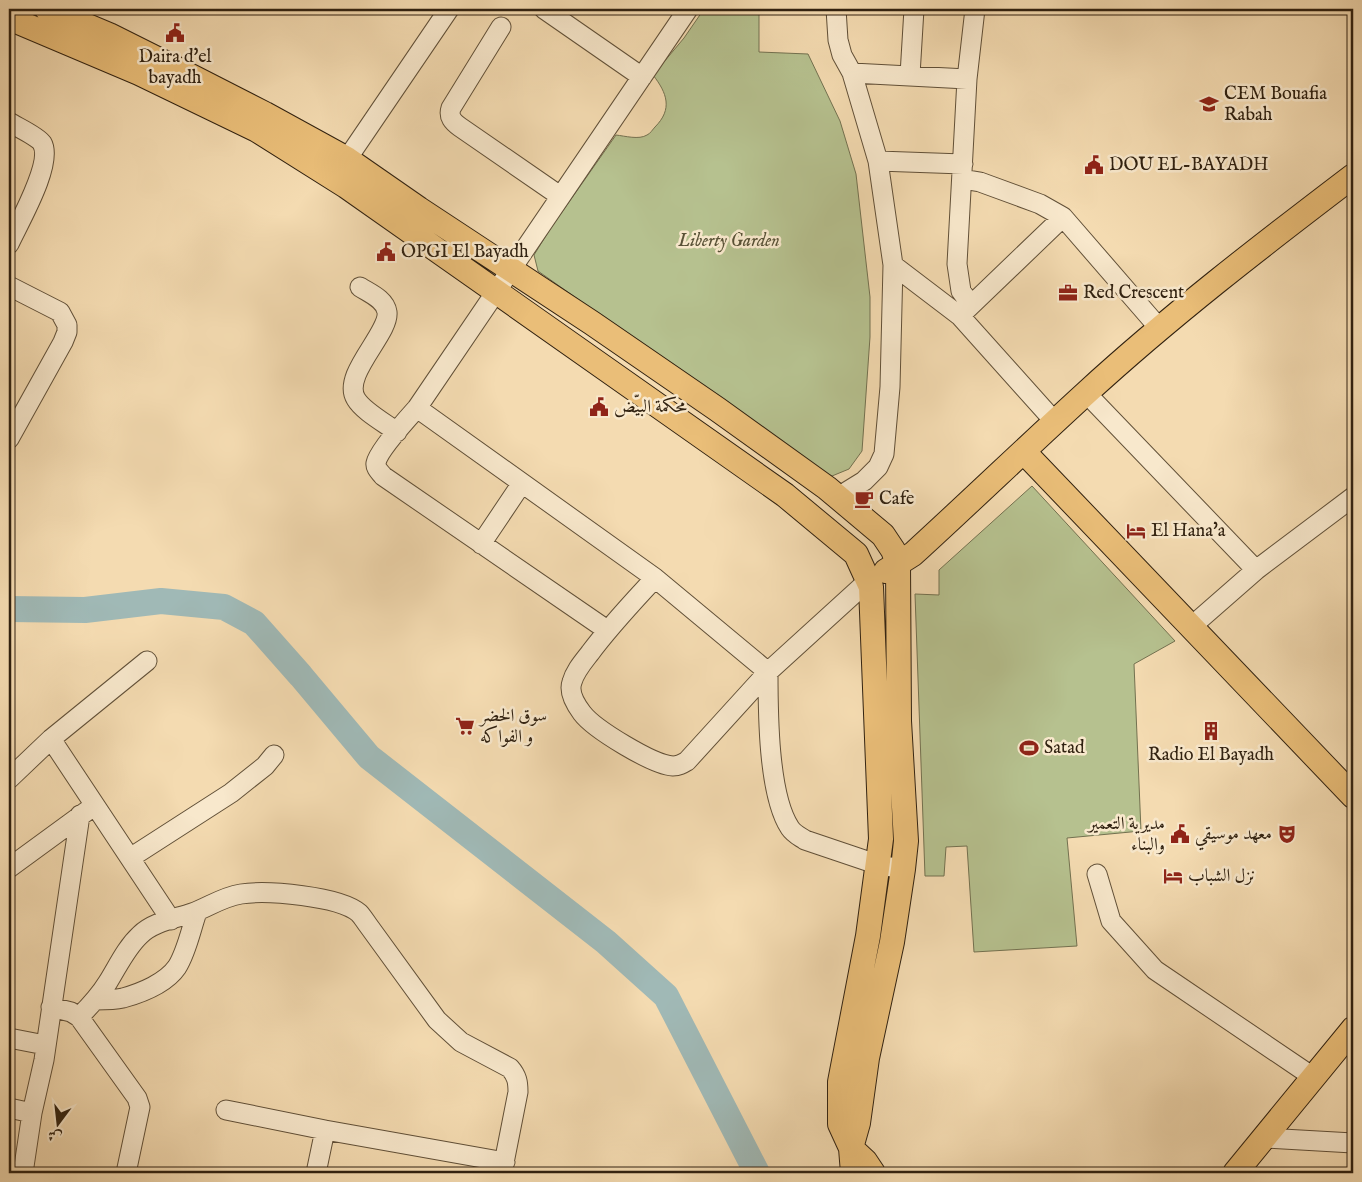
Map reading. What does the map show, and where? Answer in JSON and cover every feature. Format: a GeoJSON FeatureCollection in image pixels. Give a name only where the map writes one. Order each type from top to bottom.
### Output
{"type":"FeatureCollection","features":[{"type":"Feature","properties":{"kind":"main road"},"geometry":{"type":"LineString","coordinates":[[47,9],[109,35],[265,114],[347,159],[592,322],[717,409],[838,496],[883,535],[893,550],[898,564],[899,721],[906,840],[892,942],[867,1058],[858,1123],[851,1148]]}},
{"type":"Feature","properties":{"kind":"main road"},"geometry":{"type":"LineString","coordinates":[[9,18],[140,73],[257,130],[346,186],[786,495],[856,554],[871,587],[882,839],[868,936],[840,1082],[840,1124],[851,1148],[853,1173]]}},
{"type":"Feature","properties":{"kind":"main road"},"geometry":{"type":"LineString","coordinates":[[869,580],[898,564],[918,549],[1086,393],[1160,329],[1262,245],[1353,176]]}},
{"type":"Feature","properties":{"kind":"main road"},"geometry":{"type":"LineString","coordinates":[[573,344],[592,322]]}},
{"type":"Feature","properties":{"kind":"main road"},"geometry":{"type":"LineString","coordinates":[[1024,452],[1353,796]]}},
{"type":"Feature","properties":{"kind":"main road"},"geometry":{"type":"LineString","coordinates":[[1235,1173],[1353,1029]]}},
{"type":"Feature","properties":{"kind":"main road"},"geometry":{"type":"LineString","coordinates":[[851,1148],[873,1173]]}},
{"type":"Feature","properties":{"kind":"street"},"geometry":{"type":"LineString","coordinates":[[347,159],[449,9]]}},
{"type":"Feature","properties":{"kind":"street"},"geometry":{"type":"LineString","coordinates":[[544,9],[642,77]]}},
{"type":"Feature","properties":{"kind":"street"},"geometry":{"type":"LineString","coordinates":[[607,630],[383,476],[378,470],[376,463],[378,457],[417,408],[688,9]]}},
{"type":"Feature","properties":{"kind":"street"},"geometry":{"type":"LineString","coordinates":[[836,9],[838,40],[842,55],[852,73],[878,161],[893,265],[890,387],[884,454],[878,467],[864,481],[838,496]]}},
{"type":"Feature","properties":{"kind":"street"},"geometry":{"type":"LineString","coordinates":[[910,75],[914,9]]}},
{"type":"Feature","properties":{"kind":"street"},"geometry":{"type":"LineString","coordinates":[[965,310],[957,264],[967,80],[975,9]]}},
{"type":"Feature","properties":{"kind":"street"},"geometry":{"type":"LineString","coordinates":[[501,26],[451,108],[450,115],[460,127],[560,196]]}},
{"type":"Feature","properties":{"kind":"street"},"geometry":{"type":"LineString","coordinates":[[852,73],[910,75],[967,80]]}},
{"type":"Feature","properties":{"kind":"street"},"geometry":{"type":"LineString","coordinates":[[9,122],[39,140],[44,151],[42,173],[9,244]]}},
{"type":"Feature","properties":{"kind":"street"},"geometry":{"type":"LineString","coordinates":[[878,161],[962,172],[980,182],[1040,204],[1063,217],[1160,329]]}},
{"type":"Feature","properties":{"kind":"street"},"geometry":{"type":"LineString","coordinates":[[965,310],[1063,217]]}},
{"type":"Feature","properties":{"kind":"street"},"geometry":{"type":"LineString","coordinates":[[893,265],[965,310],[1055,422]]}},
{"type":"Feature","properties":{"kind":"street"},"geometry":{"type":"LineString","coordinates":[[9,286],[60,312],[67,325],[67,332],[62,342],[9,439]]}},
{"type":"Feature","properties":{"kind":"street"},"geometry":{"type":"LineString","coordinates":[[360,287],[378,298],[383,303],[387,312],[383,330],[372,345],[359,370],[353,385],[353,393],[360,405],[397,432]]}},
{"type":"Feature","properties":{"kind":"street"},"geometry":{"type":"LineString","coordinates":[[1086,393],[1256,570]]}},
{"type":"Feature","properties":{"kind":"street"},"geometry":{"type":"LineString","coordinates":[[417,408],[654,578],[768,672]]}},
{"type":"Feature","properties":{"kind":"street"},"geometry":{"type":"LineString","coordinates":[[481,544],[522,483]]}},
{"type":"Feature","properties":{"kind":"street"},"geometry":{"type":"LineString","coordinates":[[1192,626],[1256,570],[1353,497]]}},
{"type":"Feature","properties":{"kind":"street"},"geometry":{"type":"LineString","coordinates":[[654,578],[607,630],[578,669],[572,683],[571,692],[583,715],[624,746],[667,765],[680,765],[687,761],[768,672],[869,580]]}},
{"type":"Feature","properties":{"kind":"street"},"geometry":{"type":"LineString","coordinates":[[11,773],[147,661]]}},
{"type":"Feature","properties":{"kind":"street"},"geometry":{"type":"LineString","coordinates":[[768,672],[768,701],[774,778],[780,804],[790,828],[795,834],[805,840],[879,865],[903,869]]}},
{"type":"Feature","properties":{"kind":"street"},"geometry":{"type":"LineString","coordinates":[[51,739],[88,811],[130,858],[171,920]]}},
{"type":"Feature","properties":{"kind":"street"},"geometry":{"type":"LineString","coordinates":[[130,858],[231,793],[265,766],[274,755]]}},
{"type":"Feature","properties":{"kind":"street"},"geometry":{"type":"LineString","coordinates":[[9,868],[88,811]]}},
{"type":"Feature","properties":{"kind":"street"},"geometry":{"type":"LineString","coordinates":[[23,1173],[32,1113],[44,1060],[51,1007],[88,811]]}},
{"type":"Feature","properties":{"kind":"street"},"geometry":{"type":"LineString","coordinates":[[1097,874],[1111,921],[1155,970],[1313,1077]]}},
{"type":"Feature","properties":{"kind":"street"},"geometry":{"type":"LineString","coordinates":[[79,1017],[96,1000],[127,951],[140,935],[152,926],[196,912],[220,899],[241,894],[283,893],[309,896],[347,906],[359,913],[437,1020],[461,1042],[510,1068],[516,1074],[518,1081],[518,1092],[504,1168],[226,1110]]}},
{"type":"Feature","properties":{"kind":"street"},"geometry":{"type":"LineString","coordinates":[[96,1000],[121,998],[147,989],[167,976],[176,968],[182,956],[196,912]]}},
{"type":"Feature","properties":{"kind":"street"},"geometry":{"type":"LineString","coordinates":[[51,1007],[71,1012],[79,1017],[137,1098],[140,1107],[126,1173]]}},
{"type":"Feature","properties":{"kind":"street"},"geometry":{"type":"LineString","coordinates":[[9,1038],[45,1044]]}},
{"type":"Feature","properties":{"kind":"street"},"geometry":{"type":"LineString","coordinates":[[9,1108],[32,1113]]}},
{"type":"Feature","properties":{"kind":"street"},"geometry":{"type":"LineString","coordinates":[[316,1173],[325,1130]]}},
{"type":"Feature","properties":{"kind":"street"},"geometry":{"type":"LineString","coordinates":[[1264,1138],[1353,1143]]}},
{"type":"Feature","properties":{"kind":"green space","name":"Liberty Garden"},"geometry":{"type":"Polygon","coordinates":[[[704,9],[759,9],[759,52],[808,54],[840,121],[856,174],[870,297],[870,337],[862,451],[849,469],[832,476],[808,466],[538,271],[534,255],[616,135],[644,136],[649,134],[661,120],[666,107],[665,95],[653,75],[684,38],[704,9]]]}},
{"type":"Feature","properties":{"kind":"green space","name":"Satad"},"geometry":{"type":"Polygon","coordinates":[[[1032,486],[1175,641],[1134,664],[1141,831],[1067,838],[1077,946],[974,952],[967,846],[946,847],[944,876],[925,876],[915,594],[939,595],[939,570],[1032,486]]]}},
{"type":"Feature","properties":{"kind":"waterway"},"geometry":{"type":"LineString","coordinates":[[9,609],[85,610],[161,601],[224,607],[254,623],[369,757],[606,942],[666,996],[757,1173]]}},
{"type":"Feature","properties":{"kind":"place","name":"Daira d'el bayadh"},"geometry":{"type":"Point","coordinates":[175,33]}},
{"type":"Feature","properties":{"kind":"place","name":"CEM Bouafia Rabah"},"geometry":{"type":"Point","coordinates":[1209,104]}},
{"type":"Feature","properties":{"kind":"place","name":"DOU EL-BAYADH"},"geometry":{"type":"Point","coordinates":[1094,165]}},
{"type":"Feature","properties":{"kind":"place","name":"OPGI El Bayadh"},"geometry":{"type":"Point","coordinates":[386,252]}},
{"type":"Feature","properties":{"kind":"place","name":"Red Crescent"},"geometry":{"type":"Point","coordinates":[1068,293]}},
{"type":"Feature","properties":{"kind":"place","name":"محكمة البيّض"},"geometry":{"type":"Point","coordinates":[599,407]}},
{"type":"Feature","properties":{"kind":"place","name":"Cafe"},"geometry":{"type":"Point","coordinates":[864,499]}},
{"type":"Feature","properties":{"kind":"place","name":"El Hana'a"},"geometry":{"type":"Point","coordinates":[1136,531]}},
{"type":"Feature","properties":{"kind":"place","name":"سوق الخضر و الفواكه"},"geometry":{"type":"Point","coordinates":[465,726]}},
{"type":"Feature","properties":{"kind":"place","name":"Radio El Bayadh"},"geometry":{"type":"Point","coordinates":[1211,731]}},
{"type":"Feature","properties":{"kind":"place","name":"Satad"},"geometry":{"type":"Point","coordinates":[1029,748]}},
{"type":"Feature","properties":{"kind":"place","name":"مديرية التعمير والبناء"},"geometry":{"type":"Point","coordinates":[1180,834]}},
{"type":"Feature","properties":{"kind":"place","name":"معهد موسيقي"},"geometry":{"type":"Point","coordinates":[1287,834]}},
{"type":"Feature","properties":{"kind":"place","name":"نزل الشباب"},"geometry":{"type":"Point","coordinates":[1173,876]}}]}
